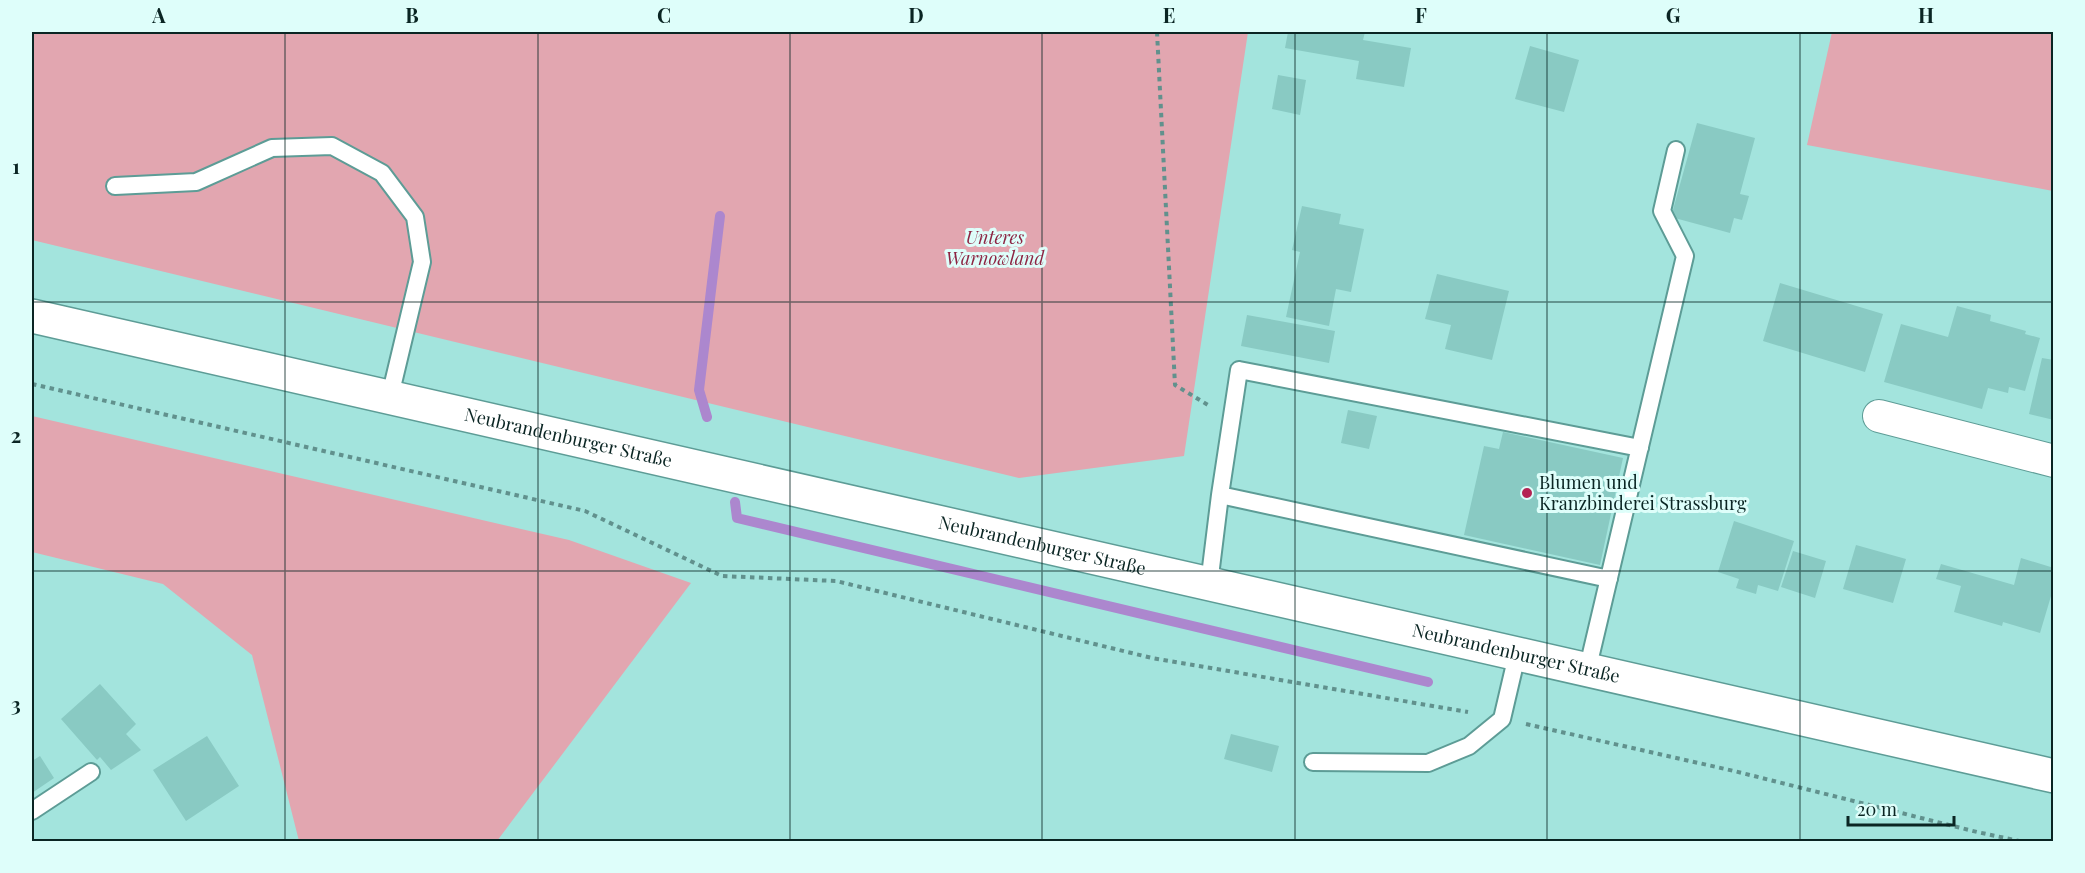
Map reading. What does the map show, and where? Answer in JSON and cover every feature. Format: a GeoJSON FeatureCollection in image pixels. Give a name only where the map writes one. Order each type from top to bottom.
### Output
{"type":"FeatureCollection","features":[{"type":"Feature","properties":{"kind":"main road","name":"Neubrandenburger Straße"},"geometry":{"type":"LineString","coordinates":[[32,316],[2054,776]]}},
{"type":"Feature","properties":{"kind":"street"},"geometry":{"type":"LineString","coordinates":[[1879,416],[2054,461]]}},
{"type":"Feature","properties":{"kind":"lane"},"geometry":{"type":"LineString","coordinates":[[115,186],[196,182],[272,148],[332,146],[382,173],[415,217],[422,262],[390,396]]}},
{"type":"Feature","properties":{"kind":"lane"},"geometry":{"type":"LineString","coordinates":[[1587,671],[1685,256],[1662,211],[1676,150]]}},
{"type":"Feature","properties":{"kind":"lane"},"geometry":{"type":"LineString","coordinates":[[1209,584],[1239,370],[1640,448]]}},
{"type":"Feature","properties":{"kind":"lane"},"geometry":{"type":"LineString","coordinates":[[1220,495],[1609,579]]}},
{"type":"Feature","properties":{"kind":"lane"},"geometry":{"type":"LineString","coordinates":[[1313,762],[1428,763],[1469,746],[1502,719],[1517,655]]}},
{"type":"Feature","properties":{"kind":"lane"},"geometry":{"type":"LineString","coordinates":[[32,812],[91,772]]}},
{"type":"Feature","properties":{"kind":"path"},"geometry":{"type":"LineString","coordinates":[[1157,32],[1175,385],[1232,419]]}},
{"type":"Feature","properties":{"kind":"path"},"geometry":{"type":"LineString","coordinates":[[32,384],[585,511],[722,576],[836,581],[1152,658],[1502,719],[1734,771],[2024,842]]}},
{"type":"Feature","properties":{"kind":"green space","name":"Unteres Warnowland"},"geometry":{"type":"Polygon","coordinates":[[[32,32],[1248,32],[1184,456],[1019,478],[32,240],[32,32]]]}},
{"type":"Feature","properties":{"kind":"green space"},"geometry":{"type":"Polygon","coordinates":[[[1832,32],[2053,32],[2053,191],[1807,145],[1832,32]]]}},
{"type":"Feature","properties":{"kind":"green space"},"geometry":{"type":"Polygon","coordinates":[[[32,416],[569,540],[691,583],[497,841],[299,841],[252,655],[163,584],[32,552],[32,416]]]}},
{"type":"Feature","properties":{"kind":"building"},"geometry":{"type":"Polygon","coordinates":[[[1288,32],[1365,32],[1363,40],[1411,48],[1404,87],[1356,79],[1359,61],[1285,48],[1288,32]]]}},
{"type":"Feature","properties":{"kind":"building"},"geometry":{"type":"Polygon","coordinates":[[[1530,46],[1579,60],[1564,112],[1515,99],[1530,46]]]}},
{"type":"Feature","properties":{"kind":"building"},"geometry":{"type":"Polygon","coordinates":[[[1278,75],[1306,80],[1300,115],[1272,109],[1278,75]]]}},
{"type":"Feature","properties":{"kind":"building"},"geometry":{"type":"Polygon","coordinates":[[[1697,123],[1755,138],[1740,194],[1749,196],[1742,220],[1734,218],[1730,233],[1671,217],[1697,123]]]}},
{"type":"Feature","properties":{"kind":"building"},"geometry":{"type":"Polygon","coordinates":[[[1302,206],[1341,214],[1339,224],[1364,229],[1351,292],[1336,289],[1329,326],[1286,317],[1300,252],[1292,250],[1302,206]]]}},
{"type":"Feature","properties":{"kind":"building"},"geometry":{"type":"Polygon","coordinates":[[[1437,274],[1509,291],[1492,360],[1445,349],[1451,325],[1425,319],[1437,274]]]}},
{"type":"Feature","properties":{"kind":"building"},"geometry":{"type":"Polygon","coordinates":[[[1780,283],[1883,314],[1865,372],[1763,341],[1780,283]]]}},
{"type":"Feature","properties":{"kind":"building"},"geometry":{"type":"Polygon","coordinates":[[[1957,306],[1991,315],[1990,321],[2026,331],[2025,334],[2040,338],[2025,391],[2009,387],[2008,393],[1988,388],[1982,409],[1884,382],[1901,324],[1948,337],[1957,306]]]}},
{"type":"Feature","properties":{"kind":"building"},"geometry":{"type":"Polygon","coordinates":[[[1247,315],[1335,331],[1329,363],[1241,346],[1247,315]]]}},
{"type":"Feature","properties":{"kind":"building"},"geometry":{"type":"Polygon","coordinates":[[[2042,358],[2054,360],[2054,420],[2029,414],[2042,358]]]}},
{"type":"Feature","properties":{"kind":"building"},"geometry":{"type":"Polygon","coordinates":[[[1348,410],[1377,416],[1369,449],[1341,443],[1348,410]]]}},
{"type":"Feature","properties":{"kind":"building","name":"Blumen und Kranzbinderei Strassburg"},"geometry":{"type":"Polygon","coordinates":[[[1503,432],[1623,458],[1600,565],[1464,535],[1484,446],[1499,449],[1503,432]]]}},
{"type":"Feature","properties":{"kind":"building"},"geometry":{"type":"Polygon","coordinates":[[[1734,521],[1794,541],[1778,591],[1758,585],[1756,594],[1736,588],[1739,579],[1718,572],[1734,521]]]}},
{"type":"Feature","properties":{"kind":"building"},"geometry":{"type":"Polygon","coordinates":[[[1856,545],[1906,559],[1893,603],[1843,589],[1856,545]]]}},
{"type":"Feature","properties":{"kind":"building"},"geometry":{"type":"Polygon","coordinates":[[[1793,551],[1826,561],[1815,598],[1781,587],[1793,551]]]}},
{"type":"Feature","properties":{"kind":"building"},"geometry":{"type":"Polygon","coordinates":[[[2021,558],[2054,568],[2054,586],[2040,633],[2003,622],[2002,626],[1954,612],[1961,586],[1936,579],[1941,564],[2014,585],[2021,558]]]}},
{"type":"Feature","properties":{"kind":"building"},"geometry":{"type":"Polygon","coordinates":[[[100,684],[136,724],[126,734],[141,750],[111,770],[100,757],[97,760],[61,719],[100,684]]]}},
{"type":"Feature","properties":{"kind":"building"},"geometry":{"type":"Polygon","coordinates":[[[1231,734],[1279,746],[1272,772],[1224,759],[1231,734]]]}},
{"type":"Feature","properties":{"kind":"building"},"geometry":{"type":"Polygon","coordinates":[[[207,736],[239,786],[186,821],[153,770],[207,736]]]}},
{"type":"Feature","properties":{"kind":"building"},"geometry":{"type":"Polygon","coordinates":[[[40,756],[54,778],[32,793],[32,761],[40,756]]]}},
{"type":"Feature","properties":{"kind":"waterway"},"geometry":{"type":"LineString","coordinates":[[707,417],[699,390],[720,216]]}},
{"type":"Feature","properties":{"kind":"waterway"},"geometry":{"type":"LineString","coordinates":[[735,502],[737,518],[1428,682]]}},
{"type":"Feature","properties":{"kind":"place","name":"Blumen und Kranzbinderei Strassburg"},"geometry":{"type":"Point","coordinates":[1527,493]}}]}
